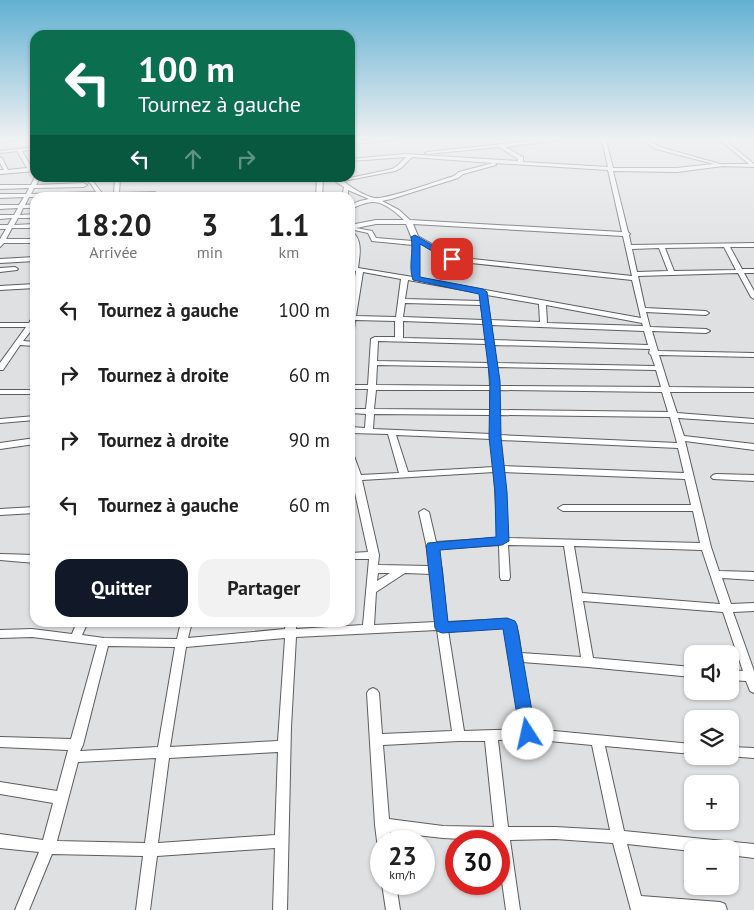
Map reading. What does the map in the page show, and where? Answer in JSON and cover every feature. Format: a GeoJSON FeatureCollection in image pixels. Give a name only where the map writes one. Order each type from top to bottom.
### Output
{"type":"FeatureCollection","features":[{"type":"Feature","properties":{"kind":"street"},"geometry":{"type":"LineString","coordinates":[[1,242],[34,182]]}},
{"type":"Feature","properties":{"kind":"street"},"geometry":{"type":"LineString","coordinates":[[343,182],[346,187],[401,213],[408,222],[415,240],[416,279]]}},
{"type":"Feature","properties":{"kind":"street"},"geometry":{"type":"LineString","coordinates":[[355,205],[434,182]]}},
{"type":"Feature","properties":{"kind":"street"},"geometry":{"type":"LineString","coordinates":[[613,182],[627,234],[645,321],[664,390],[674,415],[706,547],[726,608],[752,676],[754,688]]}},
{"type":"Feature","properties":{"kind":"street"},"geometry":{"type":"LineString","coordinates":[[0,187],[84,185],[80,192]]}},
{"type":"Feature","properties":{"kind":"street"},"geometry":{"type":"LineString","coordinates":[[346,187],[346,192]]}},
{"type":"Feature","properties":{"kind":"street"},"geometry":{"type":"LineString","coordinates":[[0,196],[30,195]]}},
{"type":"Feature","properties":{"kind":"street"},"geometry":{"type":"LineString","coordinates":[[0,207],[30,206]]}},
{"type":"Feature","properties":{"kind":"street"},"geometry":{"type":"LineString","coordinates":[[0,217],[30,216]]}},
{"type":"Feature","properties":{"kind":"street"},"geometry":{"type":"LineString","coordinates":[[355,230],[376,222],[408,222],[627,234]]}},
{"type":"Feature","properties":{"kind":"street"},"geometry":{"type":"LineString","coordinates":[[0,227],[30,226]]}},
{"type":"Feature","properties":{"kind":"street"},"geometry":{"type":"LineString","coordinates":[[355,230],[360,229],[370,232],[374,240],[415,240],[452,259],[635,276],[754,271]]}},
{"type":"Feature","properties":{"kind":"street"},"geometry":{"type":"LineString","coordinates":[[355,240],[358,246],[355,268],[645,321]]}},
{"type":"Feature","properties":{"kind":"street"},"geometry":{"type":"LineString","coordinates":[[1,242],[30,241]]}},
{"type":"Feature","properties":{"kind":"street"},"geometry":{"type":"LineString","coordinates":[[726,245],[754,297]]}},
{"type":"Feature","properties":{"kind":"street"},"geometry":{"type":"LineString","coordinates":[[629,247],[754,245]]}},
{"type":"Feature","properties":{"kind":"street"},"geometry":{"type":"LineString","coordinates":[[661,247],[672,273]]}},
{"type":"Feature","properties":{"kind":"street"},"geometry":{"type":"LineString","coordinates":[[0,261],[30,259]]}},
{"type":"Feature","properties":{"kind":"street"},"geometry":{"type":"LineString","coordinates":[[0,270],[14,269]]}},
{"type":"Feature","properties":{"kind":"street"},"geometry":{"type":"LineString","coordinates":[[399,340],[399,319],[405,277]]}},
{"type":"Feature","properties":{"kind":"street"},"geometry":{"type":"LineString","coordinates":[[0,288],[30,286]]}},
{"type":"Feature","properties":{"kind":"street"},"geometry":{"type":"LineString","coordinates":[[483,292],[493,364],[495,437],[499,469],[505,577]]}},
{"type":"Feature","properties":{"kind":"street"},"geometry":{"type":"LineString","coordinates":[[401,301],[484,303]]}},
{"type":"Feature","properties":{"kind":"street"},"geometry":{"type":"LineString","coordinates":[[542,303],[544,324]]}},
{"type":"Feature","properties":{"kind":"street"},"geometry":{"type":"LineString","coordinates":[[643,310],[706,313]]}},
{"type":"Feature","properties":{"kind":"street"},"geometry":{"type":"LineString","coordinates":[[355,315],[399,319],[706,332]]}},
{"type":"Feature","properties":{"kind":"street"},"geometry":{"type":"LineString","coordinates":[[0,325],[30,322]]}},
{"type":"Feature","properties":{"kind":"street"},"geometry":{"type":"LineString","coordinates":[[0,368],[30,327]]}},
{"type":"Feature","properties":{"kind":"street"},"geometry":{"type":"LineString","coordinates":[[369,430],[375,340],[491,342],[754,355]]}},
{"type":"Feature","properties":{"kind":"street"},"geometry":{"type":"LineString","coordinates":[[18,343],[30,344]]}},
{"type":"Feature","properties":{"kind":"street"},"geometry":{"type":"LineString","coordinates":[[374,363],[658,368]]}},
{"type":"Feature","properties":{"kind":"street"},"geometry":{"type":"LineString","coordinates":[[355,386],[752,390],[754,400]]}},
{"type":"Feature","properties":{"kind":"street"},"geometry":{"type":"LineString","coordinates":[[0,392],[30,392]]}},
{"type":"Feature","properties":{"kind":"street"},"geometry":{"type":"LineString","coordinates":[[355,411],[674,415],[754,421]]}},
{"type":"Feature","properties":{"kind":"street"},"geometry":{"type":"LineString","coordinates":[[0,421],[30,418]]}},
{"type":"Feature","properties":{"kind":"street"},"geometry":{"type":"LineString","coordinates":[[355,430],[495,437],[681,442],[754,447]]}},
{"type":"Feature","properties":{"kind":"street"},"geometry":{"type":"LineString","coordinates":[[390,431],[404,474]]}},
{"type":"Feature","properties":{"kind":"street"},"geometry":{"type":"LineString","coordinates":[[0,446],[30,442]]}},
{"type":"Feature","properties":{"kind":"street"},"geometry":{"type":"LineString","coordinates":[[355,473],[404,474],[499,469],[689,476]]}},
{"type":"Feature","properties":{"kind":"street"},"geometry":{"type":"LineString","coordinates":[[355,477],[374,555],[368,630]]}},
{"type":"Feature","properties":{"kind":"street"},"geometry":{"type":"LineString","coordinates":[[716,477],[754,478]]}},
{"type":"Feature","properties":{"kind":"street"},"geometry":{"type":"LineString","coordinates":[[563,508],[697,508]]}},
{"type":"Feature","properties":{"kind":"street"},"geometry":{"type":"LineString","coordinates":[[0,512],[30,510]]}},
{"type":"Feature","properties":{"kind":"street"},"geometry":{"type":"LineString","coordinates":[[424,512],[437,570],[442,628],[459,736]]}},
{"type":"Feature","properties":{"kind":"street"},"geometry":{"type":"LineString","coordinates":[[433,546],[502,541],[629,543],[706,547]]}},
{"type":"Feature","properties":{"kind":"street"},"geometry":{"type":"LineString","coordinates":[[568,543],[588,662]]}},
{"type":"Feature","properties":{"kind":"street"},"geometry":{"type":"LineString","coordinates":[[355,556],[374,555]]}},
{"type":"Feature","properties":{"kind":"street"},"geometry":{"type":"LineString","coordinates":[[0,557],[30,559]]}},
{"type":"Feature","properties":{"kind":"street"},"geometry":{"type":"LineString","coordinates":[[374,569],[437,570]]}},
{"type":"Feature","properties":{"kind":"street"},"geometry":{"type":"LineString","coordinates":[[371,590],[405,569]]}},
{"type":"Feature","properties":{"kind":"street"},"geometry":{"type":"LineString","coordinates":[[715,574],[754,576]]}},
{"type":"Feature","properties":{"kind":"street"},"geometry":{"type":"LineString","coordinates":[[578,597],[726,608],[754,607]]}},
{"type":"Feature","properties":{"kind":"street"},"geometry":{"type":"LineString","coordinates":[[0,634],[32,633],[104,642],[181,643],[290,628],[368,630],[442,628],[507,623],[511,627],[514,657],[528,734]]}},
{"type":"Feature","properties":{"kind":"street"},"geometry":{"type":"LineString","coordinates":[[75,638],[80,627]]}},
{"type":"Feature","properties":{"kind":"street"},"geometry":{"type":"LineString","coordinates":[[143,910],[163,753],[181,643],[186,627]]}},
{"type":"Feature","properties":{"kind":"street"},"geometry":{"type":"LineString","coordinates":[[280,910],[290,628]]}},
{"type":"Feature","properties":{"kind":"street"},"geometry":{"type":"LineString","coordinates":[[22,910],[48,847],[104,642]]}},
{"type":"Feature","properties":{"kind":"street"},"geometry":{"type":"LineString","coordinates":[[514,657],[684,671]]}},
{"type":"Feature","properties":{"kind":"street"},"geometry":{"type":"LineString","coordinates":[[739,675],[752,676]]}},
{"type":"Feature","properties":{"kind":"street"},"geometry":{"type":"LineString","coordinates":[[373,693],[383,830]]}},
{"type":"Feature","properties":{"kind":"street"},"geometry":{"type":"LineString","coordinates":[[376,740],[528,734],[684,748]]}},
{"type":"Feature","properties":{"kind":"street"},"geometry":{"type":"LineString","coordinates":[[491,735],[502,830]]}},
{"type":"Feature","properties":{"kind":"street"},"geometry":{"type":"LineString","coordinates":[[597,740],[618,837],[637,906],[720,908]]}},
{"type":"Feature","properties":{"kind":"street"},"geometry":{"type":"LineString","coordinates":[[0,742],[75,751],[163,753],[285,746]]}},
{"type":"Feature","properties":{"kind":"street"},"geometry":{"type":"LineString","coordinates":[[739,752],[754,753]]}},
{"type":"Feature","properties":{"kind":"street"},"geometry":{"type":"LineString","coordinates":[[0,788],[62,798]]}},
{"type":"Feature","properties":{"kind":"street"},"geometry":{"type":"LineString","coordinates":[[382,825],[445,832]]}},
{"type":"Feature","properties":{"kind":"street"},"geometry":{"type":"LineString","coordinates":[[510,834],[555,833],[618,837],[754,851]]}},
{"type":"Feature","properties":{"kind":"street"},"geometry":{"type":"LineString","coordinates":[[0,841],[48,847],[150,850],[282,841]]}},
{"type":"Feature","properties":{"kind":"street"},"geometry":{"type":"LineString","coordinates":[[510,889],[513,910]]}},
{"type":"Feature","properties":{"kind":"street"},"geometry":{"type":"LineString","coordinates":[[391,895],[393,910]]}},
{"type":"Feature","properties":{"kind":"route"},"geometry":{"type":"LineString","coordinates":[[452,259],[442,255],[430,245],[415,237],[417,248],[415,258],[416,279],[483,292],[495,381],[495,437],[501,492],[502,541],[433,546],[442,628],[507,623],[510,625],[528,734]]}}]}
